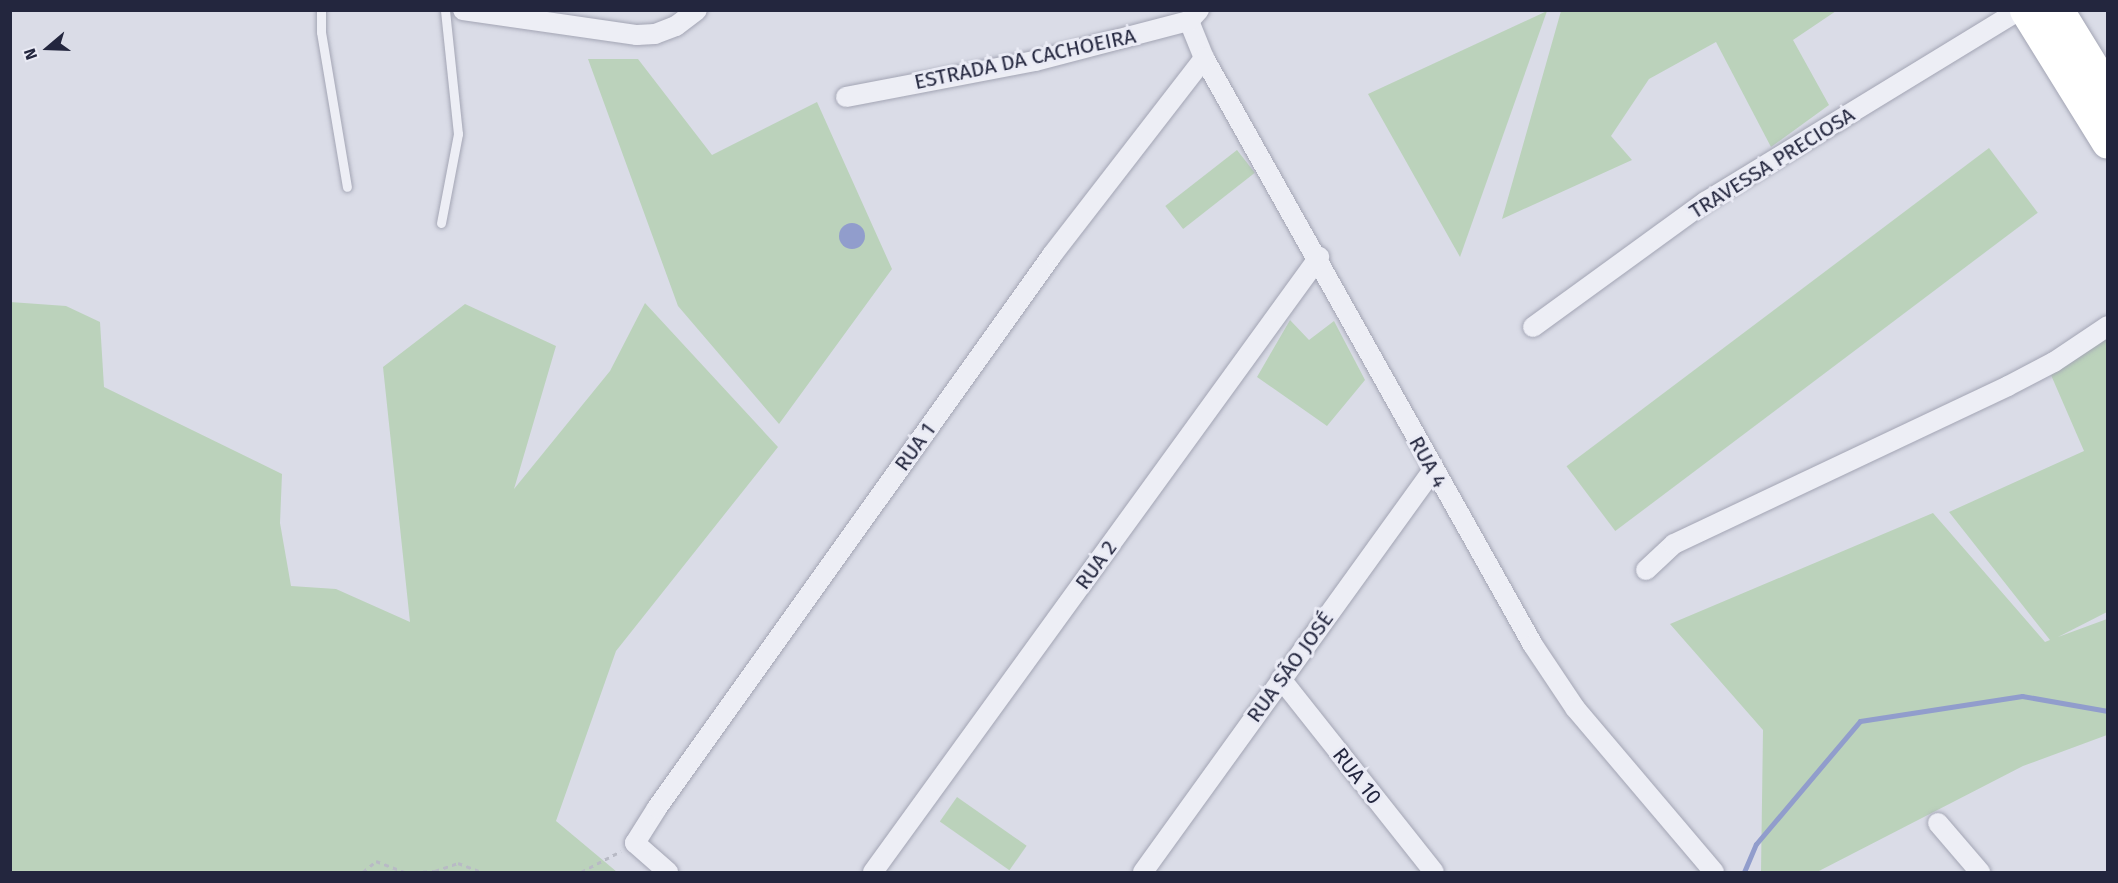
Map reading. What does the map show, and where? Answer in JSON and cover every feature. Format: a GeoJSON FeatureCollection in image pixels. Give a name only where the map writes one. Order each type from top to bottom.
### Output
{"type":"FeatureCollection","features":[{"type":"Feature","properties":{"kind":"highway"},"geometry":{"type":"LineString","coordinates":[[2026,10],[2108,142]]}},
{"type":"Feature","properties":{"kind":"highway"},"geometry":{"type":"LineString","coordinates":[[2057,10],[2108,93]]}},
{"type":"Feature","properties":{"kind":"street"},"geometry":{"type":"LineString","coordinates":[[463,10],[637,35],[655,34],[676,26],[697,10]]}},
{"type":"Feature","properties":{"kind":"street","name":"TRAVESSA PRECIOSA"},"geometry":{"type":"LineString","coordinates":[[1533,327],[1705,202],[2019,10]]}},
{"type":"Feature","properties":{"kind":"street","name":"RUA 4"},"geometry":{"type":"LineString","coordinates":[[1194,16],[1204,58],[1319,257],[1432,471],[1533,645],[1575,708],[1714,873]]}},
{"type":"Feature","properties":{"kind":"street","name":"ESTRADA DA CACHOEIRA"},"geometry":{"type":"LineString","coordinates":[[846,97],[1035,61],[1194,16]]}},
{"type":"Feature","properties":{"kind":"street","name":"RUA 1"},"geometry":{"type":"LineString","coordinates":[[635,843],[1052,255],[1204,58]]}},
{"type":"Feature","properties":{"kind":"street","name":"RUA 2"},"geometry":{"type":"LineString","coordinates":[[873,873],[1319,257]]}},
{"type":"Feature","properties":{"kind":"street"},"geometry":{"type":"LineString","coordinates":[[1646,570],[1674,544],[2008,386],[2054,362],[2108,326]]}},
{"type":"Feature","properties":{"kind":"street","name":"RUA SÃO JOSÉ"},"geometry":{"type":"LineString","coordinates":[[1149,870],[1281,679],[1432,471]]}},
{"type":"Feature","properties":{"kind":"street","name":"RUA 10"},"geometry":{"type":"LineString","coordinates":[[1281,679],[1434,873]]}},
{"type":"Feature","properties":{"kind":"street"},"geometry":{"type":"LineString","coordinates":[[1938,823],[1980,873]]}},
{"type":"Feature","properties":{"kind":"street"},"geometry":{"type":"LineString","coordinates":[[635,843],[668,873]]}},
{"type":"Feature","properties":{"kind":"lane"},"geometry":{"type":"LineString","coordinates":[[321,10],[321,32],[347,188]]}},
{"type":"Feature","properties":{"kind":"lane"},"geometry":{"type":"LineString","coordinates":[[441,223],[458,134],[445,10]]}},
{"type":"Feature","properties":{"kind":"path"},"geometry":{"type":"LineString","coordinates":[[581,873],[635,843]]}},
{"type":"Feature","properties":{"kind":"path"},"geometry":{"type":"LineString","coordinates":[[363,873],[376,861],[405,873]]}},
{"type":"Feature","properties":{"kind":"path"},"geometry":{"type":"LineString","coordinates":[[414,873],[435,871],[458,863],[481,873]]}},
{"type":"Feature","properties":{"kind":"green space"},"geometry":{"type":"Polygon","coordinates":[[[1547,11],[1460,257],[1368,94],[1547,11]]]}},
{"type":"Feature","properties":{"kind":"green space"},"geometry":{"type":"Polygon","coordinates":[[[1561,11],[1836,11],[1793,40],[1829,105],[1771,147],[1716,42],[1649,79],[1611,136],[1632,160],[1502,219],[1561,11]]]}},
{"type":"Feature","properties":{"kind":"green space"},"geometry":{"type":"Polygon","coordinates":[[[588,59],[638,59],[712,155],[817,102],[892,269],[779,424],[678,306],[588,59]]]}},
{"type":"Feature","properties":{"kind":"green space"},"geometry":{"type":"Polygon","coordinates":[[[1989,148],[2038,213],[1615,531],[1567,466],[1989,148]]]}},
{"type":"Feature","properties":{"kind":"green space"},"geometry":{"type":"Polygon","coordinates":[[[1237,150],[1255,173],[1183,229],[1165,206],[1237,150]]]}},
{"type":"Feature","properties":{"kind":"green space"},"geometry":{"type":"Polygon","coordinates":[[[10,302],[66,306],[100,322],[104,387],[282,474],[280,523],[291,586],[336,589],[410,622],[383,367],[465,304],[556,346],[514,489],[610,371],[645,303],[778,447],[616,651],[556,821],[617,872],[11,872],[10,302]]]}},
{"type":"Feature","properties":{"kind":"green space"},"geometry":{"type":"Polygon","coordinates":[[[1290,320],[1309,340],[1334,321],[1365,380],[1327,426],[1257,377],[1290,320]]]}},
{"type":"Feature","properties":{"kind":"green space"},"geometry":{"type":"Polygon","coordinates":[[[2107,338],[2107,612],[2058,637],[2107,619],[2107,735],[2023,766],[1817,872],[1761,872],[1763,730],[1670,624],[1933,513],[2045,642],[2050,640],[1949,512],[2084,451],[2051,375],[2107,338]]]}},
{"type":"Feature","properties":{"kind":"green space"},"geometry":{"type":"Polygon","coordinates":[[[957,797],[1027,846],[1009,870],[940,822],[957,797]]]}},
{"type":"Feature","properties":{"kind":"water"},"geometry":{"type":"Polygon","coordinates":[[[852,223],[861,227],[865,236],[861,245],[852,249],[843,245],[839,236],[843,227],[852,223]]]}},
{"type":"Feature","properties":{"kind":"waterway"},"geometry":{"type":"LineString","coordinates":[[1744,872],[1756,844],[1860,721],[2022,696],[2108,711]]}}]}
